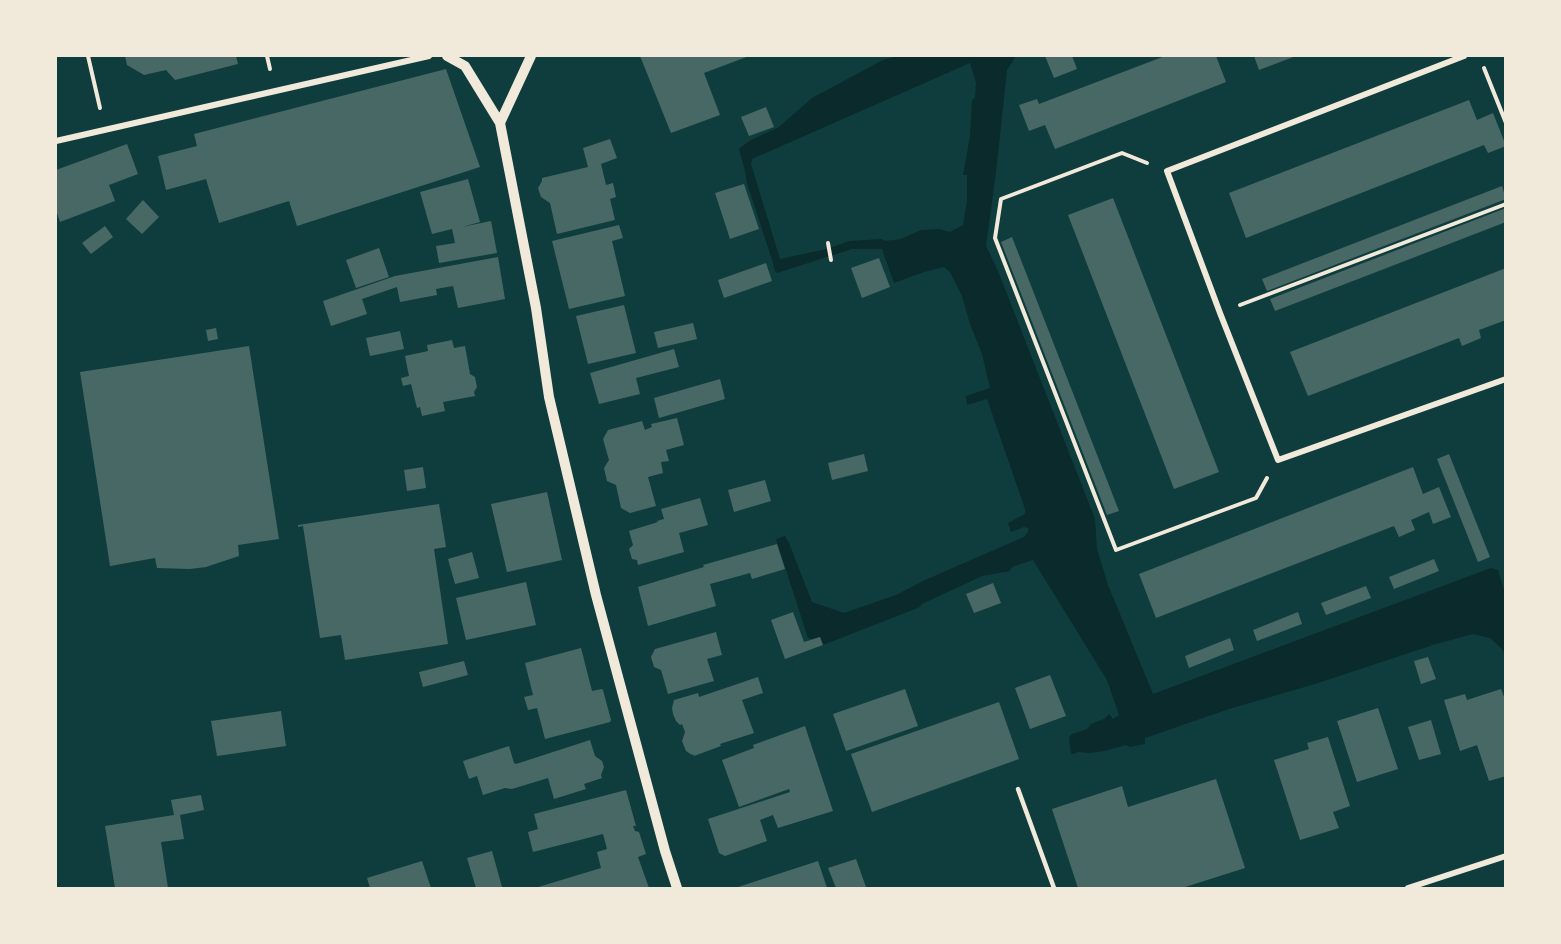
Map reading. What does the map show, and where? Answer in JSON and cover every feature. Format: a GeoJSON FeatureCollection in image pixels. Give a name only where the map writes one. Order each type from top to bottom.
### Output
{"type":"FeatureCollection","features":[{"type":"Feature","properties":{"kind":"street"},"geometry":{"type":"LineString","coordinates":[[56,141],[429,56]]}},
{"type":"Feature","properties":{"kind":"street"},"geometry":{"type":"LineString","coordinates":[[447,56],[465,66],[501,123],[536,308],[549,397],[596,595],[677,888]]}},
{"type":"Feature","properties":{"kind":"street"},"geometry":{"type":"LineString","coordinates":[[501,123],[531,56]]}},
{"type":"Feature","properties":{"kind":"street"},"geometry":{"type":"LineString","coordinates":[[1464,56],[1167,171],[1278,460],[1506,379]]}},
{"type":"Feature","properties":{"kind":"street"},"geometry":{"type":"LineString","coordinates":[[1408,888],[1506,856]]}},
{"type":"Feature","properties":{"kind":"lane"},"geometry":{"type":"LineString","coordinates":[[1018,789],[1054,888]]}},
{"type":"Feature","properties":{"kind":"path"},"geometry":{"type":"LineString","coordinates":[[88,56],[102,117]]}},
{"type":"Feature","properties":{"kind":"path"},"geometry":{"type":"LineString","coordinates":[[1483,65],[1506,123]]}},
{"type":"Feature","properties":{"kind":"path"},"geometry":{"type":"LineString","coordinates":[[1167,171],[1122,153],[1001,199],[995,238],[1116,550],[1256,498],[1278,460]]}},
{"type":"Feature","properties":{"kind":"path"},"geometry":{"type":"LineString","coordinates":[[1220,313],[1506,204]]}},
{"type":"Feature","properties":{"kind":"path"},"geometry":{"type":"LineString","coordinates":[[828,243],[831,260]]}},
{"type":"Feature","properties":{"kind":"water"},"geometry":{"type":"Polygon","coordinates":[[[898,56],[1016,56],[1007,70],[986,246],[998,271],[1095,519],[1097,549],[1108,585],[1153,694],[1491,568],[1498,570],[1505,593],[1505,659],[1503,650],[1490,638],[1473,634],[1229,709],[1145,738],[1145,744],[1071,754],[1069,737],[1072,734],[1087,729],[1091,724],[1104,719],[1109,714],[1113,719],[1119,715],[1107,680],[1033,560],[1012,567],[1010,571],[982,576],[920,607],[823,645],[820,637],[808,638],[776,539],[785,536],[789,543],[812,602],[844,613],[896,595],[1024,537],[1028,532],[1028,528],[1024,527],[1011,532],[1008,523],[1025,514],[1025,509],[987,399],[967,405],[966,396],[990,388],[982,354],[962,296],[950,272],[944,267],[894,283],[882,249],[852,249],[777,273],[747,183],[739,149],[749,141],[779,127],[812,98],[883,60],[898,56]],[[970,63],[752,159],[751,164],[780,259],[827,249],[849,241],[901,239],[921,230],[939,229],[950,232],[963,225],[967,201],[967,175],[963,175],[976,83],[970,63]]]}},
{"type":"Feature","properties":{"kind":"building"},"geometry":{"type":"Polygon","coordinates":[[[125,56],[236,56],[238,64],[175,80],[166,70],[144,75],[127,65],[125,56]]]}},
{"type":"Feature","properties":{"kind":"building"},"geometry":{"type":"Polygon","coordinates":[[[640,56],[749,56],[704,73],[720,115],[671,133],[640,56]]]}},
{"type":"Feature","properties":{"kind":"building"},"geometry":{"type":"Polygon","coordinates":[[[1045,56],[1072,56],[1077,69],[1054,78],[1045,56]]]}},
{"type":"Feature","properties":{"kind":"building"},"geometry":{"type":"Polygon","coordinates":[[[1165,56],[1216,56],[1226,82],[1055,149],[1045,125],[1029,131],[1019,105],[1037,99],[1039,104],[1165,56]]]}},
{"type":"Feature","properties":{"kind":"building"},"geometry":{"type":"Polygon","coordinates":[[[1254,56],[1296,56],[1259,70],[1254,56]]]}},
{"type":"Feature","properties":{"kind":"building"},"geometry":{"type":"Polygon","coordinates":[[[446,69],[480,167],[297,226],[289,201],[219,223],[206,179],[166,190],[158,156],[197,146],[194,134],[446,69]]]}},
{"type":"Feature","properties":{"kind":"building"},"geometry":{"type":"Polygon","coordinates":[[[1469,100],[1477,120],[1493,113],[1506,146],[1488,153],[1484,145],[1246,238],[1229,193],[1469,100]]]}},
{"type":"Feature","properties":{"kind":"building"},"geometry":{"type":"Polygon","coordinates":[[[766,107],[774,127],[749,136],[741,117],[766,107]]]}},
{"type":"Feature","properties":{"kind":"building"},"geometry":{"type":"Polygon","coordinates":[[[610,139],[617,158],[601,164],[606,185],[613,183],[616,197],[610,199],[615,220],[557,234],[550,203],[541,197],[538,188],[542,178],[588,167],[583,148],[610,139]]]}},
{"type":"Feature","properties":{"kind":"building"},"geometry":{"type":"Polygon","coordinates":[[[127,144],[138,174],[109,185],[115,201],[60,222],[56,210],[56,170],[127,144]]]}},
{"type":"Feature","properties":{"kind":"building"},"geometry":{"type":"Polygon","coordinates":[[[468,179],[480,222],[462,227],[491,221],[497,253],[439,263],[436,246],[455,243],[452,229],[432,234],[420,192],[468,179]]]}},
{"type":"Feature","properties":{"kind":"building"},"geometry":{"type":"Polygon","coordinates":[[[744,184],[759,229],[730,239],[715,193],[744,184]]]}},
{"type":"Feature","properties":{"kind":"building"},"geometry":{"type":"Polygon","coordinates":[[[1502,186],[1506,199],[1267,291],[1262,279],[1502,186]]]}},
{"type":"Feature","properties":{"kind":"building"},"geometry":{"type":"Polygon","coordinates":[[[1113,198],[1219,472],[1174,489],[1068,215],[1113,198]]]}},
{"type":"Feature","properties":{"kind":"building"},"geometry":{"type":"Polygon","coordinates":[[[143,200],[159,217],[142,234],[126,219],[143,200]]]}},
{"type":"Feature","properties":{"kind":"building"},"geometry":{"type":"Polygon","coordinates":[[[1506,208],[1506,222],[1275,311],[1270,299],[1506,208]]]}},
{"type":"Feature","properties":{"kind":"building"},"geometry":{"type":"Polygon","coordinates":[[[619,225],[623,238],[612,241],[625,296],[569,309],[552,241],[619,225]]]}},
{"type":"Feature","properties":{"kind":"building"},"geometry":{"type":"Polygon","coordinates":[[[105,226],[113,237],[91,254],[82,243],[105,226]]]}},
{"type":"Feature","properties":{"kind":"building"},"geometry":{"type":"Polygon","coordinates":[[[1012,237],[1119,511],[1107,515],[1001,242],[1012,237]]]}},
{"type":"Feature","properties":{"kind":"building"},"geometry":{"type":"Polygon","coordinates":[[[379,248],[389,277],[356,288],[346,260],[379,248]]]}},
{"type":"Feature","properties":{"kind":"building"},"geometry":{"type":"Polygon","coordinates":[[[498,257],[505,299],[458,308],[453,286],[436,289],[437,295],[400,302],[397,287],[362,299],[367,314],[331,326],[323,301],[395,276],[498,257]]]}},
{"type":"Feature","properties":{"kind":"building"},"geometry":{"type":"Polygon","coordinates":[[[879,258],[890,287],[862,298],[851,268],[879,258]]]}},
{"type":"Feature","properties":{"kind":"building"},"geometry":{"type":"Polygon","coordinates":[[[766,263],[772,281],[724,298],[718,280],[766,263]]]}},
{"type":"Feature","properties":{"kind":"building"},"geometry":{"type":"Polygon","coordinates":[[[1506,268],[1506,320],[1479,330],[1481,338],[1462,346],[1459,338],[1308,396],[1290,352],[1506,268]]]}},
{"type":"Feature","properties":{"kind":"building"},"geometry":{"type":"Polygon","coordinates":[[[624,305],[636,353],[588,364],[576,316],[624,305]]]}},
{"type":"Feature","properties":{"kind":"building"},"geometry":{"type":"Polygon","coordinates":[[[693,323],[697,339],[658,348],[654,332],[693,323]]]}},
{"type":"Feature","properties":{"kind":"building"},"geometry":{"type":"Polygon","coordinates":[[[216,328],[218,339],[208,341],[206,330],[216,328]]]}},
{"type":"Feature","properties":{"kind":"building"},"geometry":{"type":"Polygon","coordinates":[[[400,331],[404,349],[370,356],[366,338],[400,331]]]}},
{"type":"Feature","properties":{"kind":"building"},"geometry":{"type":"Polygon","coordinates":[[[452,340],[454,348],[465,346],[470,374],[475,377],[477,387],[474,392],[475,396],[443,402],[445,411],[422,416],[420,407],[417,408],[411,384],[403,386],[401,378],[409,376],[405,356],[428,351],[427,345],[452,340]]]}},
{"type":"Feature","properties":{"kind":"building"},"geometry":{"type":"Polygon","coordinates":[[[249,346],[279,539],[238,545],[239,556],[206,567],[157,568],[155,558],[110,566],[80,372],[249,346]]]}},
{"type":"Feature","properties":{"kind":"building"},"geometry":{"type":"Polygon","coordinates":[[[674,349],[679,367],[636,378],[640,394],[599,404],[590,373],[674,349]]]}},
{"type":"Feature","properties":{"kind":"building"},"geometry":{"type":"Polygon","coordinates":[[[720,379],[725,399],[659,418],[654,398],[720,379]]]}},
{"type":"Feature","properties":{"kind":"building"},"geometry":{"type":"Polygon","coordinates":[[[677,418],[684,445],[666,450],[669,461],[661,462],[663,473],[648,477],[656,506],[630,513],[621,508],[616,485],[607,481],[604,468],[609,460],[603,439],[608,430],[642,421],[645,430],[652,427],[651,424],[677,418]]]}},
{"type":"Feature","properties":{"kind":"building"},"geometry":{"type":"Polygon","coordinates":[[[864,454],[868,471],[832,480],[828,463],[864,454]]]}},
{"type":"Feature","properties":{"kind":"building"},"geometry":{"type":"Polygon","coordinates":[[[1449,454],[1490,557],[1478,562],[1437,459],[1449,454]]]}},
{"type":"Feature","properties":{"kind":"building"},"geometry":{"type":"Polygon","coordinates":[[[423,467],[426,488],[407,491],[404,470],[423,467]]]}},
{"type":"Feature","properties":{"kind":"building"},"geometry":{"type":"Polygon","coordinates":[[[1413,467],[1423,494],[1439,487],[1451,517],[1433,524],[1429,512],[1411,520],[1415,530],[1399,537],[1394,526],[1156,618],[1139,574],[1413,467]]]}},
{"type":"Feature","properties":{"kind":"building"},"geometry":{"type":"Polygon","coordinates":[[[765,480],[771,501],[734,512],[728,490],[765,480]]]}},
{"type":"Feature","properties":{"kind":"building"},"geometry":{"type":"Polygon","coordinates":[[[547,492],[562,560],[507,572],[491,504],[547,492]]]}},
{"type":"Feature","properties":{"kind":"building"},"geometry":{"type":"Polygon","coordinates":[[[700,498],[708,525],[679,533],[684,552],[638,565],[637,560],[632,559],[629,549],[633,545],[629,531],[664,519],[661,509],[700,498]]]}},
{"type":"Feature","properties":{"kind":"building"},"geometry":{"type":"Polygon","coordinates":[[[439,504],[446,547],[434,549],[448,644],[345,660],[341,635],[320,638],[303,526],[298,527],[298,525],[439,504]]]}},
{"type":"Feature","properties":{"kind":"building"},"geometry":{"type":"Polygon","coordinates":[[[777,544],[785,569],[752,579],[750,573],[710,584],[716,606],[648,626],[638,587],[704,567],[703,565],[777,544]]]}},
{"type":"Feature","properties":{"kind":"building"},"geometry":{"type":"Polygon","coordinates":[[[472,552],[479,578],[455,584],[448,559],[472,552]]]}},
{"type":"Feature","properties":{"kind":"building"},"geometry":{"type":"Polygon","coordinates":[[[1434,559],[1439,571],[1394,589],[1389,577],[1434,559]]]}},
{"type":"Feature","properties":{"kind":"building"},"geometry":{"type":"Polygon","coordinates":[[[526,582],[536,625],[466,640],[456,598],[526,582]]]}},
{"type":"Feature","properties":{"kind":"building"},"geometry":{"type":"Polygon","coordinates":[[[993,583],[1001,603],[974,613],[966,594],[993,583]]]}},
{"type":"Feature","properties":{"kind":"building"},"geometry":{"type":"Polygon","coordinates":[[[1366,586],[1371,598],[1326,615],[1321,603],[1366,586]]]}},
{"type":"Feature","properties":{"kind":"building"},"geometry":{"type":"Polygon","coordinates":[[[793,612],[804,642],[820,637],[823,645],[785,659],[771,620],[793,612]]]}},
{"type":"Feature","properties":{"kind":"building"},"geometry":{"type":"Polygon","coordinates":[[[1298,612],[1302,624],[1257,641],[1253,630],[1298,612]]]}},
{"type":"Feature","properties":{"kind":"building"},"geometry":{"type":"Polygon","coordinates":[[[716,632],[722,655],[707,659],[714,681],[668,694],[661,670],[654,667],[651,657],[655,649],[716,632]]]}},
{"type":"Feature","properties":{"kind":"building"},"geometry":{"type":"Polygon","coordinates":[[[1230,638],[1234,650],[1189,668],[1185,656],[1230,638]]]}},
{"type":"Feature","properties":{"kind":"building"},"geometry":{"type":"Polygon","coordinates":[[[581,648],[592,691],[603,690],[611,720],[545,739],[537,708],[528,710],[524,697],[533,695],[525,663],[581,648]]]}},
{"type":"Feature","properties":{"kind":"building"},"geometry":{"type":"Polygon","coordinates":[[[1428,657],[1436,679],[1421,684],[1414,661],[1428,657]]]}},
{"type":"Feature","properties":{"kind":"building"},"geometry":{"type":"Polygon","coordinates":[[[464,661],[468,675],[423,687],[419,672],[464,661]]]}},
{"type":"Feature","properties":{"kind":"building"},"geometry":{"type":"Polygon","coordinates":[[[1050,675],[1066,716],[1030,729],[1015,688],[1050,675]]]}},
{"type":"Feature","properties":{"kind":"building"},"geometry":{"type":"Polygon","coordinates":[[[758,677],[763,693],[742,700],[754,733],[720,744],[721,746],[694,756],[686,751],[682,741],[685,732],[682,724],[676,721],[673,714],[674,700],[698,693],[699,697],[758,677]]]}},
{"type":"Feature","properties":{"kind":"building"},"geometry":{"type":"Polygon","coordinates":[[[905,689],[918,726],[846,751],[833,714],[905,689]]]}},
{"type":"Feature","properties":{"kind":"building"},"geometry":{"type":"Polygon","coordinates":[[[1501,689],[1506,702],[1506,776],[1489,781],[1477,745],[1460,751],[1444,700],[1465,694],[1467,700],[1501,689]]]}},
{"type":"Feature","properties":{"kind":"building"},"geometry":{"type":"Polygon","coordinates":[[[999,702],[1019,759],[872,812],[851,754],[999,702]]]}},
{"type":"Feature","properties":{"kind":"building"},"geometry":{"type":"Polygon","coordinates":[[[1378,708],[1398,769],[1357,782],[1337,721],[1378,708]]]}},
{"type":"Feature","properties":{"kind":"building"},"geometry":{"type":"Polygon","coordinates":[[[281,711],[286,746],[217,756],[211,721],[281,711]]]}},
{"type":"Feature","properties":{"kind":"building"},"geometry":{"type":"Polygon","coordinates":[[[1431,720],[1441,754],[1419,760],[1408,727],[1431,720]]]}},
{"type":"Feature","properties":{"kind":"building"},"geometry":{"type":"Polygon","coordinates":[[[805,726],[833,811],[778,828],[773,815],[760,820],[767,841],[725,856],[719,853],[708,819],[790,792],[789,789],[739,807],[722,760],[754,748],[753,745],[805,726]]]}},
{"type":"Feature","properties":{"kind":"building"},"geometry":{"type":"Polygon","coordinates":[[[1328,737],[1350,806],[1333,812],[1339,828],[1300,840],[1274,760],[1309,749],[1307,743],[1328,737]]]}},
{"type":"Feature","properties":{"kind":"building"},"geometry":{"type":"Polygon","coordinates":[[[590,740],[595,756],[602,761],[604,767],[602,778],[584,784],[586,789],[554,799],[548,778],[483,795],[477,776],[469,779],[463,761],[509,746],[516,764],[590,740]]]}},
{"type":"Feature","properties":{"kind":"building"},"geometry":{"type":"Polygon","coordinates":[[[1216,779],[1245,868],[1182,888],[1078,888],[1052,809],[1122,786],[1128,807],[1216,779]]]}},
{"type":"Feature","properties":{"kind":"building"},"geometry":{"type":"Polygon","coordinates":[[[626,790],[636,826],[633,826],[635,831],[639,832],[646,854],[638,857],[649,888],[535,888],[601,868],[597,852],[607,849],[603,834],[533,852],[528,832],[538,829],[534,814],[626,790]]]}},
{"type":"Feature","properties":{"kind":"building"},"geometry":{"type":"Polygon","coordinates":[[[201,795],[204,810],[180,815],[184,839],[161,842],[168,888],[115,888],[105,826],[174,815],[171,800],[201,795]]]}},
{"type":"Feature","properties":{"kind":"building"},"geometry":{"type":"Polygon","coordinates":[[[492,851],[502,887],[476,888],[467,858],[492,851]]]}},
{"type":"Feature","properties":{"kind":"building"},"geometry":{"type":"Polygon","coordinates":[[[856,859],[866,887],[836,888],[828,868],[856,859]]]}},
{"type":"Feature","properties":{"kind":"building"},"geometry":{"type":"Polygon","coordinates":[[[422,861],[431,888],[370,888],[367,878],[422,861]]]}},
{"type":"Feature","properties":{"kind":"building"},"geometry":{"type":"Polygon","coordinates":[[[818,861],[827,888],[735,888],[818,861]]]}}]}
